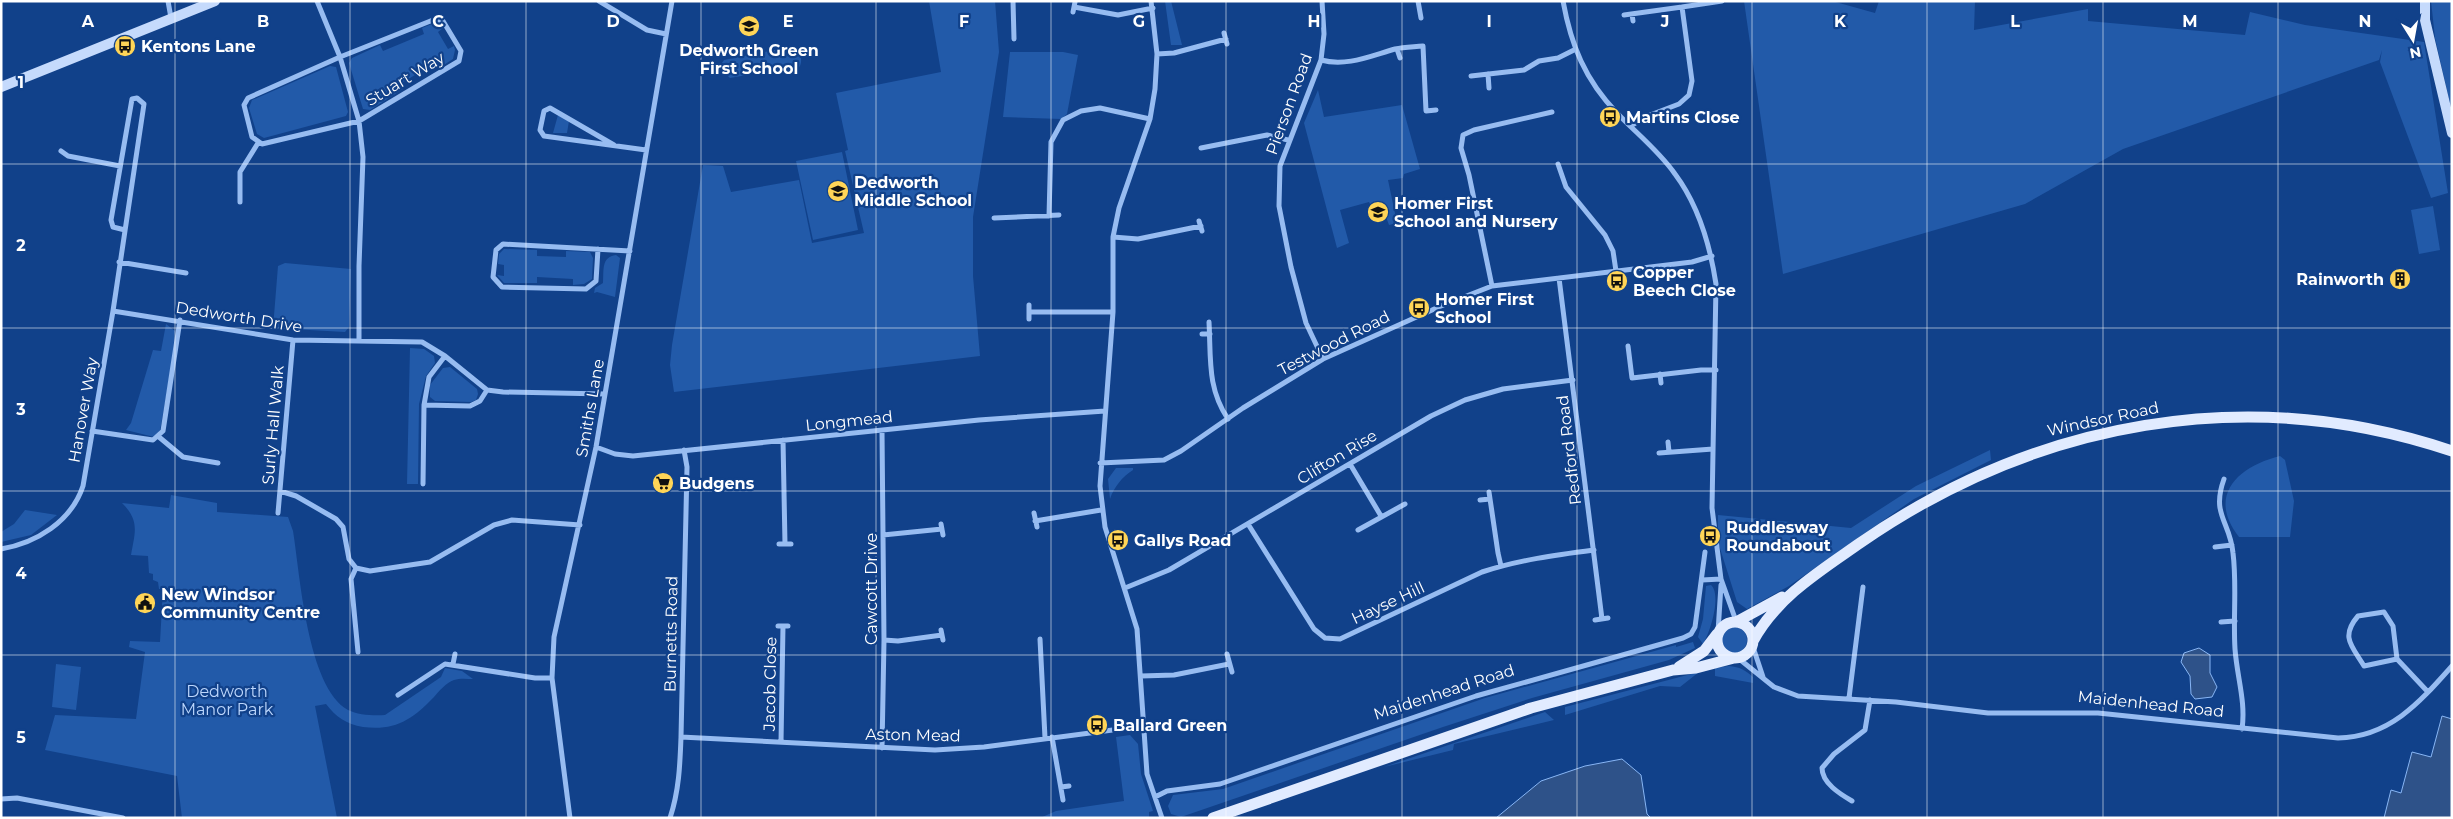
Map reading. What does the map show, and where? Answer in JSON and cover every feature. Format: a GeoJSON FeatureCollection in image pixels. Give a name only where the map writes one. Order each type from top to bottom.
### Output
{"type":"FeatureCollection","features":[{"type":"Feature","properties":{"kind":"main road"},"geometry":{"type":"LineString","coordinates":[[1,87],[215,1]]}},
{"type":"Feature","properties":{"kind":"main road"},"geometry":{"type":"LineString","coordinates":[[2425,1],[2424,20],[2452,133]]}},
{"type":"Feature","properties":{"kind":"main road","name":"Windsor Road"},"geometry":{"type":"LineString","coordinates":[[1737,621],[1796,589],[1895,520],[1957,485],[2045,448],[2114,430],[2200,418],[2280,418],[2326,422],[2371,429],[2452,451]]}},
{"type":"Feature","properties":{"kind":"main road","name":"Windsor Road"},"geometry":{"type":"LineString","coordinates":[[1753,642],[1769,616],[1796,589]]}},
{"type":"Feature","properties":{"kind":"main road"},"geometry":{"type":"LineString","coordinates":[[1213,818],[1531,708],[1673,670],[1696,668],[1736,658],[1747,653],[1753,642],[1750,629],[1737,621],[1726,624],[1698,655],[1673,670]]}},
{"type":"Feature","properties":{"kind":"main road"},"geometry":{"type":"LineString","coordinates":[[1717,633],[1717,644],[1720,650],[1727,656],[1736,658]]}},
{"type":"Feature","properties":{"kind":"street"},"geometry":{"type":"LineString","coordinates":[[168,1],[171,18]]}},
{"type":"Feature","properties":{"kind":"street","name":"Stuart Way"},"geometry":{"type":"LineString","coordinates":[[317,1],[340,57],[359,121],[363,157],[359,266],[359,340]]}},
{"type":"Feature","properties":{"kind":"street"},"geometry":{"type":"LineString","coordinates":[[599,1],[648,30],[666,34]]}},
{"type":"Feature","properties":{"kind":"street","name":"Smiths Lane"},"geometry":{"type":"LineString","coordinates":[[570,818],[552,678],[554,637],[596,447],[672,1]]}},
{"type":"Feature","properties":{"kind":"street"},"geometry":{"type":"LineString","coordinates":[[1013,1],[1014,40]]}},
{"type":"Feature","properties":{"kind":"street"},"geometry":{"type":"LineString","coordinates":[[1151,1],[1157,54],[1155,89],[1150,119],[1119,208],[1113,238],[1113,312],[1100,463],[1101,510],[1104,527],[1137,629],[1147,774],[1162,818]]}},
{"type":"Feature","properties":{"kind":"street","name":"Pierson Road"},"geometry":{"type":"LineString","coordinates":[[1322,1],[1324,34],[1321,60],[1288,140],[1280,166],[1279,206],[1291,267],[1306,323],[1323,359]]}},
{"type":"Feature","properties":{"kind":"street"},"geometry":{"type":"LineString","coordinates":[[1418,1],[1422,18]]}},
{"type":"Feature","properties":{"kind":"street"},"geometry":{"type":"LineString","coordinates":[[1563,1],[1574,50],[1583,67],[1603,96],[1680,182],[1702,225],[1712,256],[1716,284],[1716,370],[1712,508],[1721,579],[1717,633]]}},
{"type":"Feature","properties":{"kind":"street"},"geometry":{"type":"LineString","coordinates":[[1624,15],[1722,1]]}},
{"type":"Feature","properties":{"kind":"street"},"geometry":{"type":"LineString","coordinates":[[1074,7],[1118,15],[1153,8]]}},
{"type":"Feature","properties":{"kind":"street"},"geometry":{"type":"LineString","coordinates":[[1631,126],[1645,117],[1679,104],[1689,95],[1692,81],[1682,7]]}},
{"type":"Feature","properties":{"kind":"street"},"geometry":{"type":"LineString","coordinates":[[1420,10],[1426,9]]}},
{"type":"Feature","properties":{"kind":"street"},"geometry":{"type":"LineString","coordinates":[[1632,14],[1633,21]]}},
{"type":"Feature","properties":{"kind":"street","name":"Stuart Way"},"geometry":{"type":"LineString","coordinates":[[340,57],[434,20],[443,21],[461,51],[459,61],[359,121]]}},
{"type":"Feature","properties":{"kind":"street"},"geometry":{"type":"LineString","coordinates":[[1157,54],[1174,52],[1226,39]]}},
{"type":"Feature","properties":{"kind":"street"},"geometry":{"type":"LineString","coordinates":[[1321,60],[1333,63],[1348,62],[1398,48],[1422,46],[1426,111],[1436,110]]}},
{"type":"Feature","properties":{"kind":"street"},"geometry":{"type":"LineString","coordinates":[[1398,48],[1400,58]]}},
{"type":"Feature","properties":{"kind":"street"},"geometry":{"type":"LineString","coordinates":[[1471,76],[1524,70],[1539,61],[1558,58],[1574,50]]}},
{"type":"Feature","properties":{"kind":"street"},"geometry":{"type":"LineString","coordinates":[[340,57],[248,98],[244,105],[252,137],[262,144],[359,121]]}},
{"type":"Feature","properties":{"kind":"street"},"geometry":{"type":"LineString","coordinates":[[1488,74],[1489,88]]}},
{"type":"Feature","properties":{"kind":"street","name":"Hanover Way"},"geometry":{"type":"LineString","coordinates":[[1,550],[20,546],[34,540],[60,521],[80,496],[113,311],[144,104],[137,98],[132,99],[111,220],[113,227],[124,230]]}},
{"type":"Feature","properties":{"kind":"street"},"geometry":{"type":"LineString","coordinates":[[614,144],[550,108],[544,111],[540,130],[544,136],[614,144],[646,150]]}},
{"type":"Feature","properties":{"kind":"street"},"geometry":{"type":"LineString","coordinates":[[1049,216],[1051,142],[1063,120],[1081,111],[1100,108],[1150,119]]}},
{"type":"Feature","properties":{"kind":"street"},"geometry":{"type":"LineString","coordinates":[[1492,286],[1469,174],[1461,148],[1463,135],[1474,130],[1552,112]]}},
{"type":"Feature","properties":{"kind":"street"},"geometry":{"type":"LineString","coordinates":[[1201,148],[1267,135],[1288,140]]}},
{"type":"Feature","properties":{"kind":"street"},"geometry":{"type":"LineString","coordinates":[[240,202],[240,172],[258,142]]}},
{"type":"Feature","properties":{"kind":"street"},"geometry":{"type":"LineString","coordinates":[[61,151],[68,156],[120,166]]}},
{"type":"Feature","properties":{"kind":"street"},"geometry":{"type":"LineString","coordinates":[[1561,167],[1566,188],[1604,235],[1613,251],[1616,272]]}},
{"type":"Feature","properties":{"kind":"street"},"geometry":{"type":"LineString","coordinates":[[994,218],[1007,215],[1059,215]]}},
{"type":"Feature","properties":{"kind":"street"},"geometry":{"type":"LineString","coordinates":[[1113,238],[1138,239],[1201,226]]}},
{"type":"Feature","properties":{"kind":"street"},"geometry":{"type":"LineString","coordinates":[[598,249],[596,281],[586,289],[502,288],[494,277],[496,250],[503,244],[598,249],[630,251]]}},
{"type":"Feature","properties":{"kind":"street","name":"Testwood Road"},"geometry":{"type":"LineString","coordinates":[[1100,463],[1164,460],[1182,452],[1228,418],[1296,373],[1441,306],[1492,286],[1692,262],[1712,256]]}},
{"type":"Feature","properties":{"kind":"street"},"geometry":{"type":"LineString","coordinates":[[119,262],[186,273]]}},
{"type":"Feature","properties":{"kind":"street","name":"Redford Road"},"geometry":{"type":"LineString","coordinates":[[1559,278],[1594,550],[1605,618],[1595,620]]}},
{"type":"Feature","properties":{"kind":"street"},"geometry":{"type":"LineString","coordinates":[[1029,305],[1029,319]]}},
{"type":"Feature","properties":{"kind":"street","name":"Dedworth Drive"},"geometry":{"type":"LineString","coordinates":[[113,311],[180,320],[293,340],[422,342],[445,356]]}},
{"type":"Feature","properties":{"kind":"street"},"geometry":{"type":"LineString","coordinates":[[1029,312],[1113,312]]}},
{"type":"Feature","properties":{"kind":"street"},"geometry":{"type":"LineString","coordinates":[[92,430],[153,440],[159,437],[163,431],[180,320]]}},
{"type":"Feature","properties":{"kind":"street"},"geometry":{"type":"LineString","coordinates":[[1209,322],[1213,390],[1218,404],[1228,418]]}},
{"type":"Feature","properties":{"kind":"street"},"geometry":{"type":"LineString","coordinates":[[1202,334],[1210,334]]}},
{"type":"Feature","properties":{"kind":"street","name":"Surly Hall Walk"},"geometry":{"type":"LineString","coordinates":[[278,513],[293,340]]}},
{"type":"Feature","properties":{"kind":"street"},"geometry":{"type":"LineString","coordinates":[[1628,346],[1632,378],[1700,370],[1716,370]]}},
{"type":"Feature","properties":{"kind":"street"},"geometry":{"type":"LineString","coordinates":[[423,484],[424,404],[429,377],[445,356],[487,390],[605,394]]}},
{"type":"Feature","properties":{"kind":"street"},"geometry":{"type":"LineString","coordinates":[[1660,374],[1660,383]]}},
{"type":"Feature","properties":{"kind":"street","name":"Clifton Rise"},"geometry":{"type":"LineString","coordinates":[[1125,588],[1169,570],[1431,416],[1464,400],[1503,389],[1573,380]]}},
{"type":"Feature","properties":{"kind":"street"},"geometry":{"type":"LineString","coordinates":[[424,404],[470,406],[480,401],[487,390]]}},
{"type":"Feature","properties":{"kind":"street","name":"Longmead"},"geometry":{"type":"LineString","coordinates":[[596,447],[615,454],[633,456],[988,419],[1105,411]]}},
{"type":"Feature","properties":{"kind":"street","name":"Cawcott Drive"},"geometry":{"type":"LineString","coordinates":[[882,431],[884,640],[882,748]]}},
{"type":"Feature","properties":{"kind":"street"},"geometry":{"type":"LineString","coordinates":[[159,437],[183,457],[218,463]]}},
{"type":"Feature","properties":{"kind":"street"},"geometry":{"type":"LineString","coordinates":[[783,440],[785,544]]}},
{"type":"Feature","properties":{"kind":"street"},"geometry":{"type":"LineString","coordinates":[[1668,442],[1669,452]]}},
{"type":"Feature","properties":{"kind":"street"},"geometry":{"type":"LineString","coordinates":[[1659,453],[1713,449]]}},
{"type":"Feature","properties":{"kind":"street","name":"Burnetts Road"},"geometry":{"type":"LineString","coordinates":[[670,818],[678,785],[681,737],[687,467],[684,450]]}},
{"type":"Feature","properties":{"kind":"street"},"geometry":{"type":"LineString","coordinates":[[1350,464],[1381,516]]}},
{"type":"Feature","properties":{"kind":"street"},"geometry":{"type":"LineString","coordinates":[[2224,479],[2218,495],[2222,522],[2232,545],[2236,621],[2235,647],[2244,711],[2242,729]]}},
{"type":"Feature","properties":{"kind":"street"},"geometry":{"type":"LineString","coordinates":[[280,491],[296,496],[336,519],[343,527],[349,559],[356,568],[370,571],[430,562],[494,524],[512,520],[580,525]]}},
{"type":"Feature","properties":{"kind":"street"},"geometry":{"type":"LineString","coordinates":[[1489,492],[1502,566]]}},
{"type":"Feature","properties":{"kind":"street"},"geometry":{"type":"LineString","coordinates":[[1480,500],[1490,499]]}},
{"type":"Feature","properties":{"kind":"street"},"geometry":{"type":"LineString","coordinates":[[1358,530],[1405,504]]}},
{"type":"Feature","properties":{"kind":"street"},"geometry":{"type":"LineString","coordinates":[[1035,520],[1101,510]]}},
{"type":"Feature","properties":{"kind":"street"},"geometry":{"type":"LineString","coordinates":[[1034,513],[1037,528]]}},
{"type":"Feature","properties":{"kind":"street","name":"Hayse Hill"},"geometry":{"type":"LineString","coordinates":[[1248,524],[1314,629],[1325,638],[1340,639],[1482,572],[1528,558],[1594,550]]}},
{"type":"Feature","properties":{"kind":"street"},"geometry":{"type":"LineString","coordinates":[[883,535],[942,529]]}},
{"type":"Feature","properties":{"kind":"street"},"geometry":{"type":"LineString","coordinates":[[2215,547],[2232,545]]}},
{"type":"Feature","properties":{"kind":"street","name":"Maidenhead Road"},"geometry":{"type":"LineString","coordinates":[[1155,796],[1167,791],[1231,781],[1476,696],[1683,638],[1691,634],[1695,627],[1705,552]]}},
{"type":"Feature","properties":{"kind":"street"},"geometry":{"type":"LineString","coordinates":[[356,568],[351,579],[358,652]]}},
{"type":"Feature","properties":{"kind":"street"},"geometry":{"type":"LineString","coordinates":[[1702,580],[1721,579]]}},
{"type":"Feature","properties":{"kind":"street"},"geometry":{"type":"LineString","coordinates":[[1721,579],[1737,621]]}},
{"type":"Feature","properties":{"kind":"street"},"geometry":{"type":"LineString","coordinates":[[1849,698],[1863,587]]}},
{"type":"Feature","properties":{"kind":"street"},"geometry":{"type":"LineString","coordinates":[[2397,659],[2364,666],[2348,639],[2350,628],[2358,616],[2384,612],[2393,626],[2397,659],[2428,692]]}},
{"type":"Feature","properties":{"kind":"street"},"geometry":{"type":"LineString","coordinates":[[2221,622],[2236,621]]}},
{"type":"Feature","properties":{"kind":"street","name":"Jacob Close"},"geometry":{"type":"LineString","coordinates":[[781,742],[783,626]]}},
{"type":"Feature","properties":{"kind":"street"},"geometry":{"type":"LineString","coordinates":[[884,640],[898,641],[942,635]]}},
{"type":"Feature","properties":{"kind":"street"},"geometry":{"type":"LineString","coordinates":[[1040,640],[1045,738]]}},
{"type":"Feature","properties":{"kind":"street"},"geometry":{"type":"LineString","coordinates":[[1753,642],[1765,680]]}},
{"type":"Feature","properties":{"kind":"street"},"geometry":{"type":"LineString","coordinates":[[453,664],[455,654]]}},
{"type":"Feature","properties":{"kind":"street"},"geometry":{"type":"LineString","coordinates":[[1227,654],[1232,672]]}},
{"type":"Feature","properties":{"kind":"street","name":"Maidenhead Road"},"geometry":{"type":"LineString","coordinates":[[1736,658],[1779,690],[1798,696],[1849,698],[1988,713],[2098,713],[2242,729],[2347,738],[2365,735],[2395,721],[2428,692],[2452,666]]}},
{"type":"Feature","properties":{"kind":"street"},"geometry":{"type":"LineString","coordinates":[[398,694],[445,664],[535,678],[552,678]]}},
{"type":"Feature","properties":{"kind":"street"},"geometry":{"type":"LineString","coordinates":[[1141,676],[1174,675],[1229,664]]}},
{"type":"Feature","properties":{"kind":"street"},"geometry":{"type":"LineString","coordinates":[[1852,800],[1829,782],[1823,775],[1822,768],[1834,754],[1865,730],[1870,700]]}},
{"type":"Feature","properties":{"kind":"street","name":"Aston Mead"},"geometry":{"type":"LineString","coordinates":[[681,737],[935,750],[974,748],[1143,726]]}},
{"type":"Feature","properties":{"kind":"street"},"geometry":{"type":"LineString","coordinates":[[1052,737],[1063,800]]}},
{"type":"Feature","properties":{"kind":"street"},"geometry":{"type":"LineString","coordinates":[[1061,787],[1069,786]]}},
{"type":"Feature","properties":{"kind":"street"},"geometry":{"type":"LineString","coordinates":[[1,799],[17,798],[123,818]]}},
{"type":"Feature","properties":{"kind":"green space","name":"Dedworth Middle School"},"geometry":{"type":"Polygon","coordinates":[[[929,1],[995,1],[999,52],[973,217],[973,276],[980,356],[674,392],[670,365],[672,345],[703,165],[723,166],[731,192],[799,180],[812,243],[864,233],[845,151],[848,150],[836,93],[941,72],[929,1]]]}},
{"type":"Feature","properties":{"kind":"green space"},"geometry":{"type":"Polygon","coordinates":[[[1165,1],[1171,1],[1182,45],[1171,45],[1165,1]]]}},
{"type":"Feature","properties":{"kind":"green space"},"geometry":{"type":"Polygon","coordinates":[[[1744,1],[1832,1],[1875,13],[1879,1],[1975,1],[1974,30],[2088,9],[2088,21],[2245,35],[2250,12],[2305,25],[2424,42],[2448,193],[2431,198],[2380,62],[2382,50],[2379,60],[2123,149],[2025,204],[1783,274],[1744,1]]]}},
{"type":"Feature","properties":{"kind":"green space"},"geometry":{"type":"Polygon","coordinates":[[[2431,1],[2452,1],[2452,112],[2435,38],[2431,1]]]}},
{"type":"Feature","properties":{"kind":"green space"},"geometry":{"type":"Polygon","coordinates":[[[432,24],[440,25],[443,28],[438,32],[448,49],[454,46],[453,59],[439,68],[435,63],[400,84],[403,89],[370,110],[363,109],[349,63],[352,58],[380,45],[383,51],[424,34],[422,28],[432,24]]]}},
{"type":"Feature","properties":{"kind":"green space"},"geometry":{"type":"Polygon","coordinates":[[[794,46],[801,56],[801,63],[794,73],[785,66],[781,69],[730,78],[719,67],[724,60],[794,46]]]}},
{"type":"Feature","properties":{"kind":"green space"},"geometry":{"type":"Polygon","coordinates":[[[1010,52],[1063,52],[1078,55],[1067,114],[1061,119],[1003,117],[1010,52]]]}},
{"type":"Feature","properties":{"kind":"green space"},"geometry":{"type":"Polygon","coordinates":[[[330,66],[336,67],[348,112],[346,116],[264,138],[257,134],[249,108],[252,100],[330,66]]]}},
{"type":"Feature","properties":{"kind":"green space"},"geometry":{"type":"Polygon","coordinates":[[[1318,90],[1324,117],[1402,105],[1420,169],[1404,174],[1403,178],[1388,180],[1397,223],[1389,225],[1381,203],[1371,206],[1369,202],[1340,210],[1349,243],[1337,248],[1304,123],[1318,90]]]}},
{"type":"Feature","properties":{"kind":"green space"},"geometry":{"type":"Polygon","coordinates":[[[558,115],[569,121],[567,133],[553,133],[558,115]]]}},
{"type":"Feature","properties":{"kind":"green space"},"geometry":{"type":"Polygon","coordinates":[[[842,152],[858,230],[813,240],[796,161],[842,152]]]}},
{"type":"Feature","properties":{"kind":"green space"},"geometry":{"type":"Polygon","coordinates":[[[2433,206],[2440,250],[2419,254],[2411,210],[2433,206]]]}},
{"type":"Feature","properties":{"kind":"green space"},"geometry":{"type":"Polygon","coordinates":[[[504,249],[537,250],[537,256],[566,257],[566,251],[590,252],[593,258],[592,279],[584,284],[573,285],[573,279],[537,277],[537,283],[504,283],[497,275],[504,276],[504,265],[498,264],[499,254],[504,249]]]}},
{"type":"Feature","properties":{"kind":"green space"},"geometry":{"type":"Polygon","coordinates":[[[616,255],[620,258],[615,297],[597,292],[594,293],[595,288],[603,283],[606,261],[611,256],[616,255]]]}},
{"type":"Feature","properties":{"kind":"green space"},"geometry":{"type":"Polygon","coordinates":[[[285,263],[351,269],[349,327],[345,332],[273,328],[278,266],[285,263]]]}},
{"type":"Feature","properties":{"kind":"green space"},"geometry":{"type":"Polygon","coordinates":[[[166,324],[175,331],[172,362],[160,431],[154,437],[126,430],[131,423],[153,350],[161,351],[166,324]]]}},
{"type":"Feature","properties":{"kind":"green space"},"geometry":{"type":"Polygon","coordinates":[[[410,348],[424,349],[434,356],[435,363],[426,376],[419,404],[418,484],[407,484],[410,348]]]}},
{"type":"Feature","properties":{"kind":"green space"},"geometry":{"type":"Polygon","coordinates":[[[450,367],[477,389],[476,400],[471,402],[435,401],[430,397],[430,385],[443,368],[450,367]]]}},
{"type":"Feature","properties":{"kind":"green space"},"geometry":{"type":"Polygon","coordinates":[[[1990,450],[1991,460],[1914,499],[1789,586],[1747,609],[1737,602],[1718,542],[1718,515],[1851,528],[1916,486],[1990,450]]]}},
{"type":"Feature","properties":{"kind":"green space"},"geometry":{"type":"Polygon","coordinates":[[[2280,456],[2285,460],[2294,501],[2290,537],[2239,537],[2230,522],[2226,508],[2227,496],[2232,484],[2240,475],[2252,467],[2280,456]]]}},
{"type":"Feature","properties":{"kind":"green space"},"geometry":{"type":"Polygon","coordinates":[[[1116,468],[1133,468],[1133,470],[1119,483],[1110,499],[1108,479],[1116,468]]]}},
{"type":"Feature","properties":{"kind":"green space","name":"Dedworth Manor Park"},"geometry":{"type":"Polygon","coordinates":[[[171,495],[217,503],[217,512],[288,517],[293,531],[303,600],[314,655],[323,678],[334,697],[348,710],[366,715],[385,715],[441,677],[445,668],[462,671],[473,679],[451,681],[410,718],[384,727],[357,726],[342,719],[326,704],[315,706],[337,818],[182,818],[177,776],[45,750],[55,715],[136,719],[145,652],[129,647],[130,641],[160,642],[163,589],[159,589],[158,582],[153,580],[153,574],[149,573],[148,556],[131,555],[135,533],[134,521],[128,509],[122,503],[169,508],[171,495]]]}},
{"type":"Feature","properties":{"kind":"green space"},"geometry":{"type":"Polygon","coordinates":[[[25,510],[57,515],[31,535],[1,542],[1,532],[14,524],[25,510]]]}},
{"type":"Feature","properties":{"kind":"green space"},"geometry":{"type":"Polygon","coordinates":[[[1711,585],[1715,597],[1714,614],[1709,632],[1703,644],[1698,637],[1703,619],[1706,586],[1711,585]]]}},
{"type":"Feature","properties":{"kind":"green space"},"geometry":{"type":"Polygon","coordinates":[[[1734,627],[1744,630],[1747,640],[1744,650],[1734,653],[1724,650],[1721,640],[1724,630],[1734,627]]]}},
{"type":"Feature","properties":{"kind":"green space"},"geometry":{"type":"Polygon","coordinates":[[[1693,642],[1695,648],[1669,660],[1532,698],[1181,817],[1171,814],[1168,806],[1173,795],[1223,789],[1485,698],[1676,645],[1676,647],[1693,642]]]}},
{"type":"Feature","properties":{"kind":"green space"},"geometry":{"type":"Polygon","coordinates":[[[56,664],[81,667],[76,710],[52,707],[56,664]]]}},
{"type":"Feature","properties":{"kind":"green space"},"geometry":{"type":"Polygon","coordinates":[[[1729,666],[1747,672],[1753,677],[1753,683],[1715,676],[1715,668],[1729,666]]]}},
{"type":"Feature","properties":{"kind":"green space"},"geometry":{"type":"Polygon","coordinates":[[[1699,672],[1680,687],[1660,686],[1565,715],[1565,707],[1699,672]]]}},
{"type":"Feature","properties":{"kind":"green space"},"geometry":{"type":"Polygon","coordinates":[[[1545,712],[1554,720],[1454,744],[1453,750],[1384,767],[1545,712]]]}},
{"type":"Feature","properties":{"kind":"green space"},"geometry":{"type":"Polygon","coordinates":[[[1130,735],[1138,744],[1141,774],[1153,811],[1149,812],[1149,818],[1040,818],[1056,811],[1124,801],[1116,737],[1130,735]]]}},
{"type":"Feature","properties":{"kind":"shaded area"},"geometry":{"type":"Polygon","coordinates":[[[2199,648],[2210,655],[2210,673],[2217,687],[2212,697],[2195,699],[2191,694],[2190,676],[2181,662],[2184,653],[2199,648]]]}},
{"type":"Feature","properties":{"kind":"shaded area"},"geometry":{"type":"Polygon","coordinates":[[[2442,716],[2452,719],[2452,818],[2384,818],[2391,790],[2401,793],[2412,752],[2431,757],[2442,716]]]}},
{"type":"Feature","properties":{"kind":"shaded area"},"geometry":{"type":"Polygon","coordinates":[[[1622,759],[1641,775],[1647,814],[1651,818],[1496,818],[1541,781],[1585,766],[1622,759]]]}},
{"type":"Feature","properties":{"kind":"place","name":"Dedworth Green First School"},"geometry":{"type":"Point","coordinates":[749,26]}},
{"type":"Feature","properties":{"kind":"place","name":"Kentons Lane"},"geometry":{"type":"Point","coordinates":[125,46]}},
{"type":"Feature","properties":{"kind":"place","name":"Martins Close"},"geometry":{"type":"Point","coordinates":[1610,117]}},
{"type":"Feature","properties":{"kind":"place","name":"Dedworth Middle School"},"geometry":{"type":"Point","coordinates":[838,191]}},
{"type":"Feature","properties":{"kind":"place","name":"Homer First School and Nursery"},"geometry":{"type":"Point","coordinates":[1378,212]}},
{"type":"Feature","properties":{"kind":"place","name":"Rainworth"},"geometry":{"type":"Point","coordinates":[2400,279]}},
{"type":"Feature","properties":{"kind":"place","name":"Copper Beech Close"},"geometry":{"type":"Point","coordinates":[1617,281]}},
{"type":"Feature","properties":{"kind":"place","name":"Homer First School"},"geometry":{"type":"Point","coordinates":[1419,308]}},
{"type":"Feature","properties":{"kind":"place","name":"Budgens"},"geometry":{"type":"Point","coordinates":[663,483]}},
{"type":"Feature","properties":{"kind":"place","name":"Ruddlesway Roundabout"},"geometry":{"type":"Point","coordinates":[1710,536]}},
{"type":"Feature","properties":{"kind":"place","name":"Gallys Road"},"geometry":{"type":"Point","coordinates":[1118,540]}},
{"type":"Feature","properties":{"kind":"place","name":"New Windsor Community Centre"},"geometry":{"type":"Point","coordinates":[145,603]}},
{"type":"Feature","properties":{"kind":"place","name":"Ballard Green"},"geometry":{"type":"Point","coordinates":[1097,725]}}]}
